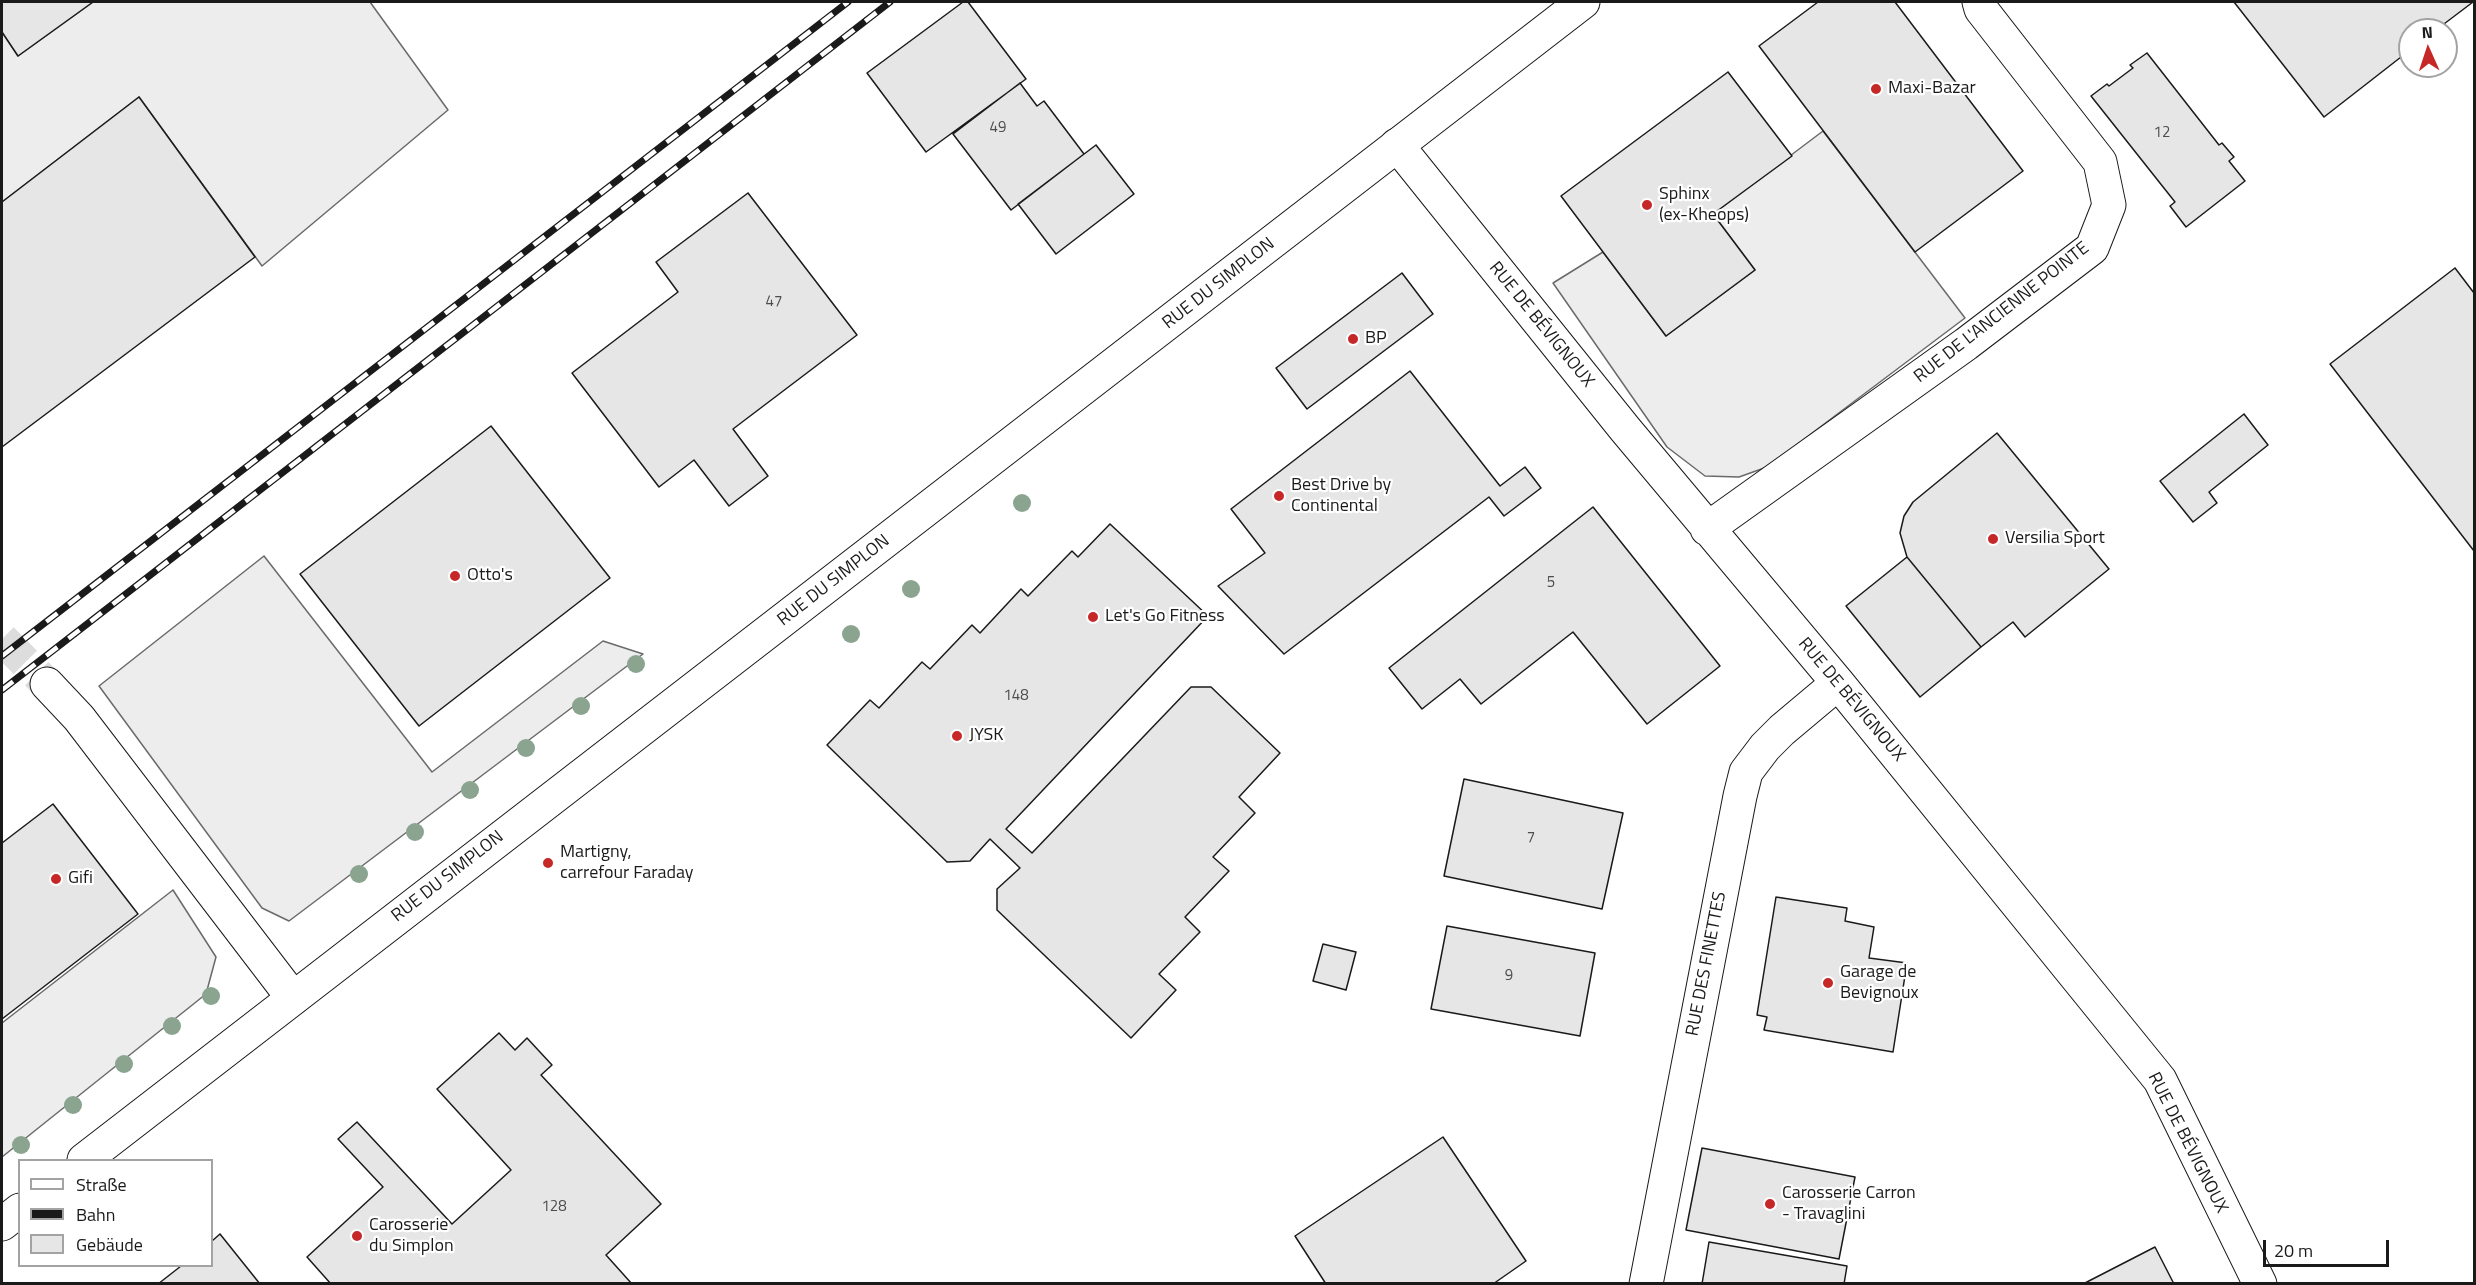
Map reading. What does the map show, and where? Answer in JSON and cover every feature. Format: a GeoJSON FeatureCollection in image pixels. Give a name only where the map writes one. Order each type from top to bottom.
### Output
{"type":"FeatureCollection","features":[{"type":"Feature","properties":{"kind":"street","name":"RUE DU SIMPLON"},"geometry":{"type":"LineString","coordinates":[[87,1159],[1583,2]]}},
{"type":"Feature","properties":{"kind":"street","name":"RUE DE L'ANCIENNE POINTE"},"geometry":{"type":"LineString","coordinates":[[1707,529],[1966,344],[2092,248],[2109,205],[2100,162],[1982,9],[1979,2]]}},
{"type":"Feature","properties":{"kind":"street","name":"RUE DE BÉVIGNOUX"},"geometry":{"type":"LineString","coordinates":[[1397,145],[1707,529],[1838,683],[2160,1080],[2260,1284]]}},
{"type":"Feature","properties":{"kind":"street","name":"RUE DES FINETTES"},"geometry":{"type":"LineString","coordinates":[[1646,1284],[1746,772],[1765,747],[1782,730],[1838,683]]}},
{"type":"Feature","properties":{"kind":"street"},"geometry":{"type":"LineString","coordinates":[[47,684],[79,718],[293,998]]}},
{"type":"Feature","properties":{"kind":"street"},"geometry":{"type":"LineString","coordinates":[[2,1224],[18,1212]]}},
{"type":"Feature","properties":{"kind":"shaded area"},"geometry":{"type":"Polygon","coordinates":[[[93,2],[370,2],[448,110],[262,266],[139,97],[2,202],[2,32],[18,56],[93,2]]]}},
{"type":"Feature","properties":{"kind":"shaded area"},"geometry":{"type":"Polygon","coordinates":[[[1823,131],[1965,318],[1767,467],[1739,477],[1705,476],[1667,447],[1553,283],[1603,252],[1666,336],[1755,270],[1713,214],[1823,131]]]}},
{"type":"Feature","properties":{"kind":"shaded area"},"geometry":{"type":"Polygon","coordinates":[[[264,556],[432,772],[603,641],[643,654],[289,921],[262,908],[99,686],[264,556]]]}},
{"type":"Feature","properties":{"kind":"shaded area"},"geometry":{"type":"Polygon","coordinates":[[[173,890],[216,957],[206,994],[2,1157],[2,1023],[173,890]]]}},
{"type":"Feature","properties":{"kind":"building"},"geometry":{"type":"Polygon","coordinates":[[[2,2],[93,2],[18,56],[2,32],[2,2]]]}},
{"type":"Feature","properties":{"kind":"building"},"geometry":{"type":"Polygon","coordinates":[[[963,2],[968,2],[1026,79],[926,152],[867,73],[963,2]]]}},
{"type":"Feature","properties":{"kind":"building","name":"Maxi-Bazar"},"geometry":{"type":"Polygon","coordinates":[[[1818,2],[1895,2],[2023,171],[1915,252],[1759,46],[1818,2]]]}},
{"type":"Feature","properties":{"kind":"building"},"geometry":{"type":"Polygon","coordinates":[[[2234,2],[2473,2],[2452,18],[2398,18],[2398,59],[2324,117],[2234,2]]]}},
{"type":"Feature","properties":{"kind":"building"},"geometry":{"type":"Polygon","coordinates":[[[2147,53],[2219,145],[2222,143],[2234,157],[2229,161],[2245,181],[2186,227],[2170,206],[2175,202],[2091,96],[2133,68],[2130,65],[2147,53]]]}},
{"type":"Feature","properties":{"kind":"building","name":"Sphinx (ex-Kheops)"},"geometry":{"type":"Polygon","coordinates":[[[1728,72],[1792,156],[1713,214],[1755,270],[1666,336],[1561,196],[1728,72]]]}},
{"type":"Feature","properties":{"kind":"building"},"geometry":{"type":"Polygon","coordinates":[[[1020,83],[1037,106],[1044,101],[1084,154],[1011,210],[953,134],[1020,83]]]}},
{"type":"Feature","properties":{"kind":"building"},"geometry":{"type":"Polygon","coordinates":[[[139,97],[255,257],[2,447],[2,202],[139,97]]]}},
{"type":"Feature","properties":{"kind":"building"},"geometry":{"type":"Polygon","coordinates":[[[1096,145],[1134,194],[1056,254],[1018,204],[1096,145]]]}},
{"type":"Feature","properties":{"kind":"building"},"geometry":{"type":"Polygon","coordinates":[[[748,193],[857,335],[733,429],[768,476],[729,506],[694,460],[659,487],[572,373],[678,292],[656,262],[748,193]]]}},
{"type":"Feature","properties":{"kind":"building"},"geometry":{"type":"Polygon","coordinates":[[[2455,268],[2474,293],[2474,551],[2330,364],[2455,268]]]}},
{"type":"Feature","properties":{"kind":"building"},"geometry":{"type":"Polygon","coordinates":[[[1402,273],[1433,314],[1307,409],[1276,368],[1402,273]]]}},
{"type":"Feature","properties":{"kind":"building"},"geometry":{"type":"Polygon","coordinates":[[[1410,371],[1500,486],[1525,467],[1541,488],[1504,516],[1489,497],[1284,654],[1218,586],[1265,553],[1231,509],[1410,371]]]}},
{"type":"Feature","properties":{"kind":"building"},"geometry":{"type":"Polygon","coordinates":[[[2244,414],[2268,445],[2209,492],[2217,503],[2193,522],[2160,481],[2244,414]]]}},
{"type":"Feature","properties":{"kind":"building","name":"Otto's"},"geometry":{"type":"Polygon","coordinates":[[[491,426],[610,578],[419,726],[300,574],[491,426]]]}},
{"type":"Feature","properties":{"kind":"building","name":"Versilia Sport"},"geometry":{"type":"Polygon","coordinates":[[[1997,433],[2109,569],[2025,637],[2013,622],[1981,647],[1907,557],[1900,533],[1904,516],[1913,502],[1997,433]]]}},
{"type":"Feature","properties":{"kind":"building"},"geometry":{"type":"Polygon","coordinates":[[[1593,507],[1720,666],[1647,724],[1573,632],[1481,704],[1460,679],[1422,709],[1389,668],[1593,507]]]}},
{"type":"Feature","properties":{"kind":"building"},"geometry":{"type":"Polygon","coordinates":[[[1110,524],[1208,616],[1006,829],[1032,853],[1191,687],[1211,687],[1280,753],[1239,797],[1255,813],[1213,857],[1229,871],[1185,917],[1200,932],[1159,974],[1176,990],[1131,1038],[997,910],[997,889],[1020,868],[990,839],[970,861],[947,862],[827,745],[870,700],[879,708],[922,662],[930,669],[972,625],[980,633],[1021,589],[1028,596],[1072,551],[1078,557],[1110,524]]]}},
{"type":"Feature","properties":{"kind":"building"},"geometry":{"type":"Polygon","coordinates":[[[1907,557],[1981,647],[1920,697],[1846,606],[1907,557]]]}},
{"type":"Feature","properties":{"kind":"building"},"geometry":{"type":"Polygon","coordinates":[[[1464,779],[1623,813],[1602,909],[1444,876],[1464,779]]]}},
{"type":"Feature","properties":{"kind":"building","name":"Gifi"},"geometry":{"type":"Polygon","coordinates":[[[53,804],[138,914],[2,1019],[2,843],[53,804]]]}},
{"type":"Feature","properties":{"kind":"building"},"geometry":{"type":"Polygon","coordinates":[[[1776,897],[1847,908],[1845,921],[1874,927],[1869,958],[1907,963],[1893,1052],[1764,1030],[1767,1017],[1757,1015],[1776,897]]]}},
{"type":"Feature","properties":{"kind":"building"},"geometry":{"type":"Polygon","coordinates":[[[1447,926],[1595,953],[1580,1036],[1431,1009],[1447,926]]]}},
{"type":"Feature","properties":{"kind":"building"},"geometry":{"type":"Polygon","coordinates":[[[1323,944],[1356,952],[1346,990],[1313,981],[1323,944]]]}},
{"type":"Feature","properties":{"kind":"building"},"geometry":{"type":"Polygon","coordinates":[[[499,1033],[515,1050],[527,1038],[552,1065],[541,1075],[661,1204],[606,1255],[632,1284],[331,1284],[307,1257],[383,1187],[338,1139],[357,1122],[452,1224],[511,1170],[437,1089],[499,1033]]]}},
{"type":"Feature","properties":{"kind":"building"},"geometry":{"type":"Polygon","coordinates":[[[1443,1137],[1526,1261],[1493,1284],[1326,1284],[1295,1236],[1443,1137]]]}},
{"type":"Feature","properties":{"kind":"building","name":"Carosserie Carron - Travaglini"},"geometry":{"type":"Polygon","coordinates":[[[1702,1148],[1855,1177],[1839,1259],[1686,1230],[1702,1148]]]}},
{"type":"Feature","properties":{"kind":"building"},"geometry":{"type":"Polygon","coordinates":[[[220,1234],[260,1284],[158,1284],[180,1267],[213,1267],[213,1240],[220,1234]]]}},
{"type":"Feature","properties":{"kind":"building"},"geometry":{"type":"Polygon","coordinates":[[[1709,1242],[1847,1266],[1844,1284],[1702,1284],[1709,1242]]]}},
{"type":"Feature","properties":{"kind":"building"},"geometry":{"type":"Polygon","coordinates":[[[2155,1247],[2174,1284],[2083,1284],[2155,1247]]]}},
{"type":"Feature","properties":{"kind":"tunnel"},"geometry":{"type":"LineString","coordinates":[[2,639],[47,684]]}},
{"type":"Feature","properties":{"kind":"railway"},"geometry":{"type":"LineString","coordinates":[[2,656],[848,2]]}},
{"type":"Feature","properties":{"kind":"railway"},"geometry":{"type":"LineString","coordinates":[[2,690],[890,2]]}},
{"type":"Feature","properties":{"kind":"place","name":"Maxi-Bazar"},"geometry":{"type":"Point","coordinates":[1876,89]}},
{"type":"Feature","properties":{"kind":"place","name":"Sphinx (ex-Kheops)"},"geometry":{"type":"Point","coordinates":[1647,205]}},
{"type":"Feature","properties":{"kind":"place","name":"BP"},"geometry":{"type":"Point","coordinates":[1353,339]}},
{"type":"Feature","properties":{"kind":"place","name":"Best Drive by Continental"},"geometry":{"type":"Point","coordinates":[1279,496]}},
{"type":"Feature","properties":{"kind":"place","name":"Versilia Sport"},"geometry":{"type":"Point","coordinates":[1993,539]}},
{"type":"Feature","properties":{"kind":"place","name":"Otto's"},"geometry":{"type":"Point","coordinates":[455,576]}},
{"type":"Feature","properties":{"kind":"place","name":"Let's Go Fitness"},"geometry":{"type":"Point","coordinates":[1093,617]}},
{"type":"Feature","properties":{"kind":"place","name":"JYSK"},"geometry":{"type":"Point","coordinates":[957,736]}},
{"type":"Feature","properties":{"kind":"place","name":"Martigny, carrefour Faraday"},"geometry":{"type":"Point","coordinates":[548,863]}},
{"type":"Feature","properties":{"kind":"place","name":"Gifi"},"geometry":{"type":"Point","coordinates":[56,879]}},
{"type":"Feature","properties":{"kind":"place","name":"Garage de Bevignoux"},"geometry":{"type":"Point","coordinates":[1828,983]}},
{"type":"Feature","properties":{"kind":"place","name":"Carosserie Carron - Travaglini"},"geometry":{"type":"Point","coordinates":[1770,1204]}},
{"type":"Feature","properties":{"kind":"place","name":"Carosserie du Simplon"},"geometry":{"type":"Point","coordinates":[357,1236]}}]}
